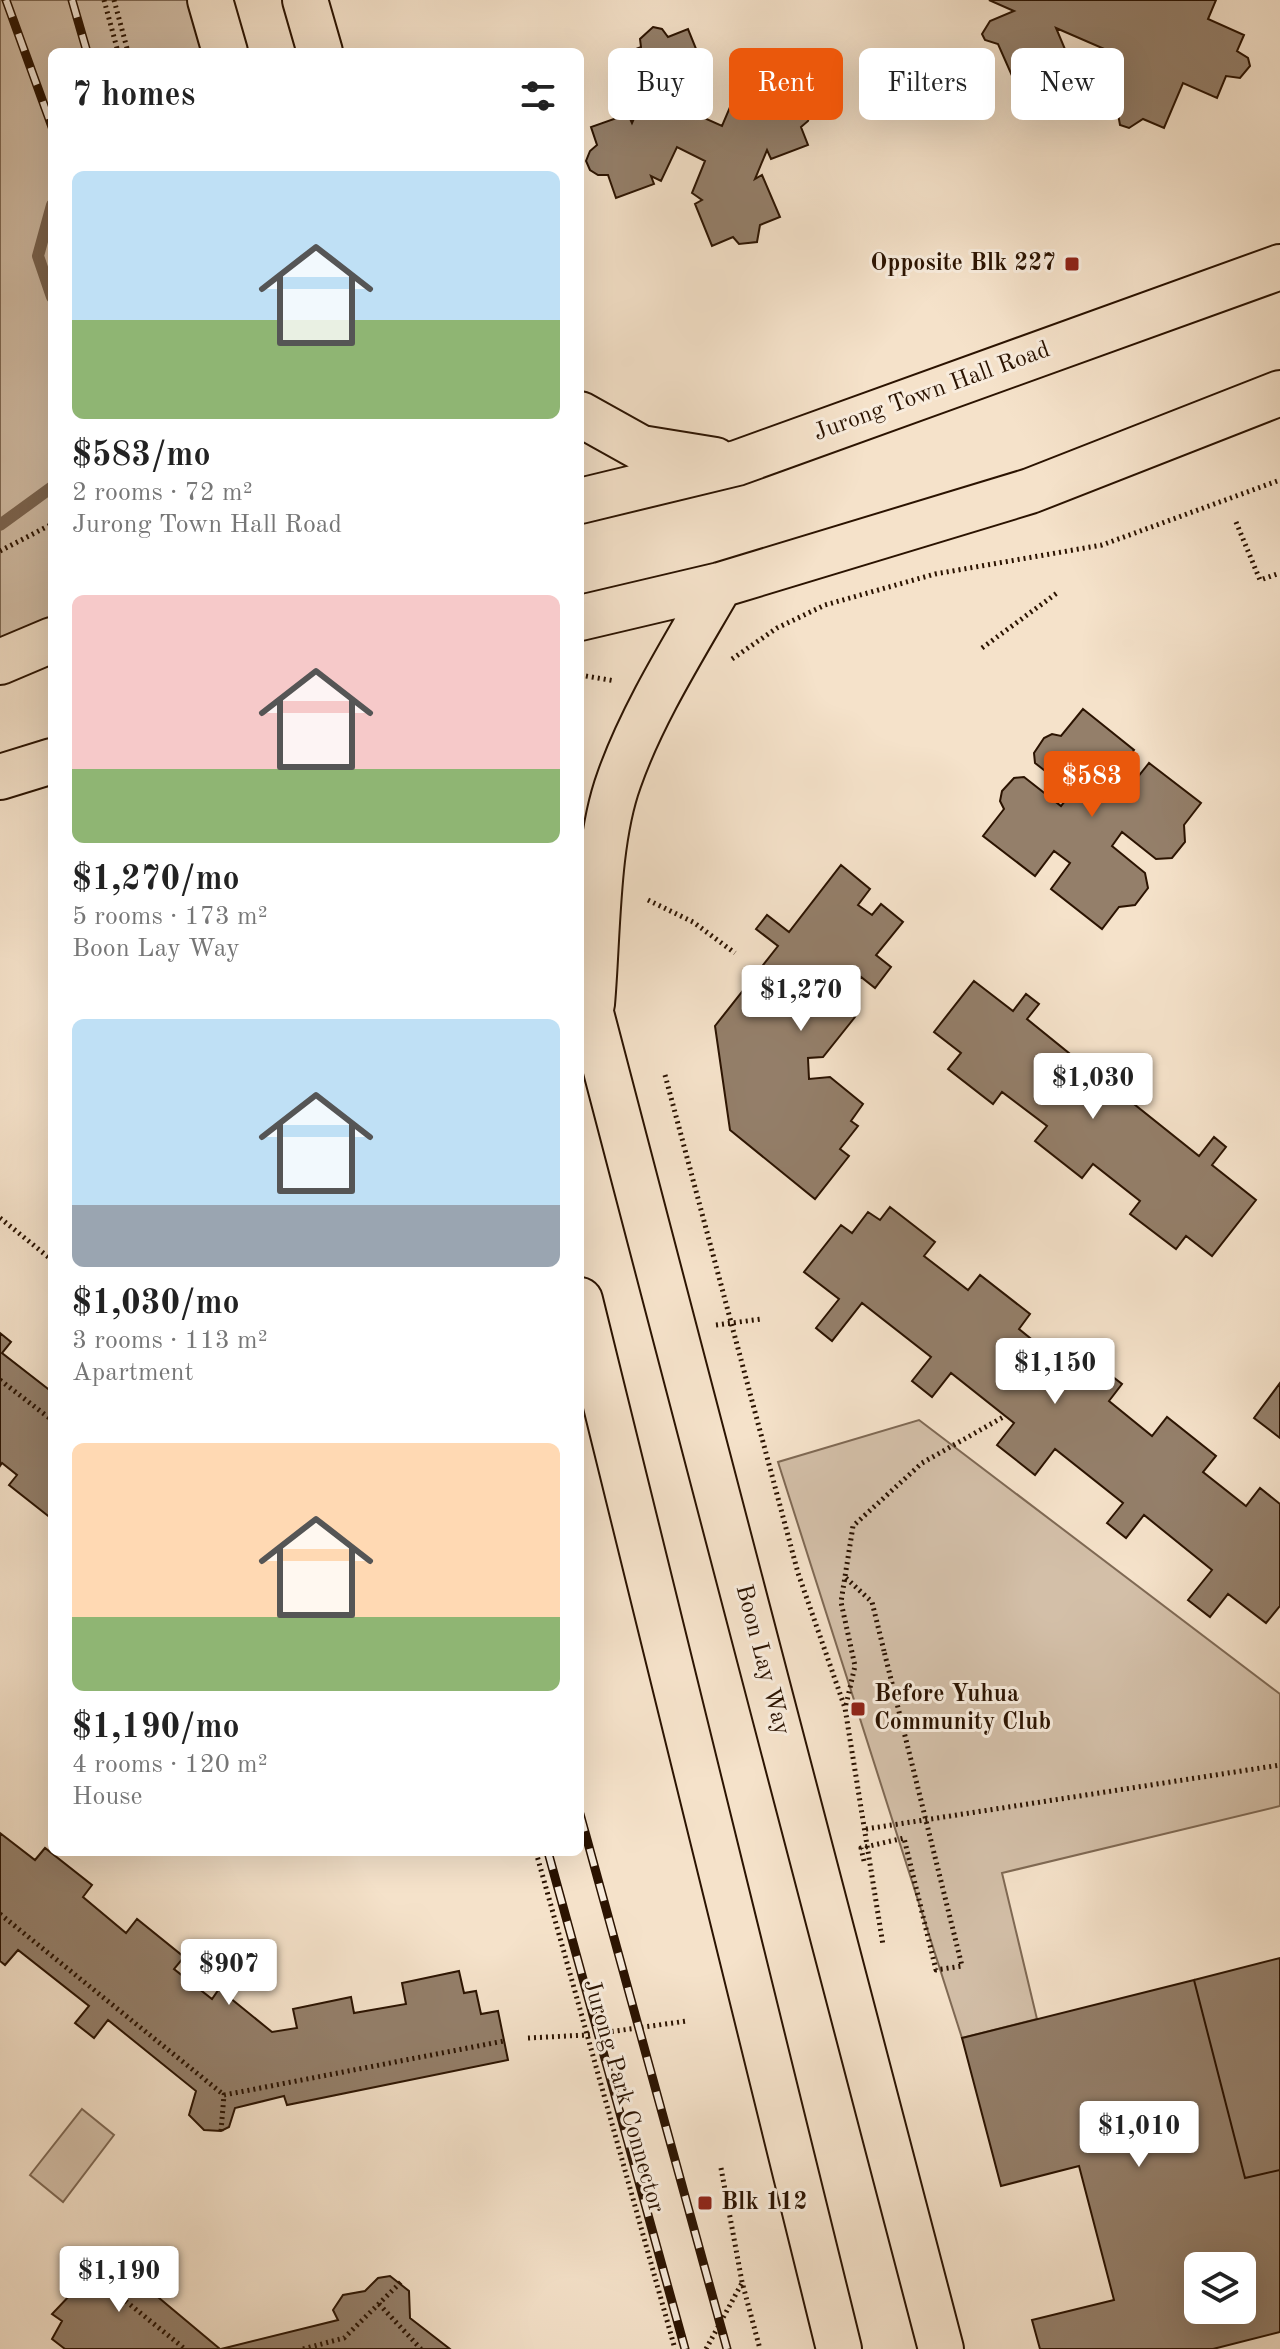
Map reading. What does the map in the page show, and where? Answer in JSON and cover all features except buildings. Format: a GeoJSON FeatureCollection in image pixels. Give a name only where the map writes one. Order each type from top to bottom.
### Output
{"type":"FeatureCollection","features":[{"type":"Feature","properties":{"kind":"main road"},"geometry":{"type":"LineString","coordinates":[[210,0],[224,48]]}},
{"type":"Feature","properties":{"kind":"main road"},"geometry":{"type":"LineString","coordinates":[[305,0],[319,48]]}},
{"type":"Feature","properties":{"kind":"main road","name":"Jurong Town Hall Road"},"geometry":{"type":"LineString","coordinates":[[584,500],[737,463],[1280,267]]}},
{"type":"Feature","properties":{"kind":"main road"},"geometry":{"type":"LineString","coordinates":[[584,617],[720,585],[1030,491],[1280,393]]}},
{"type":"Feature","properties":{"kind":"main road"},"geometry":{"type":"LineString","coordinates":[[584,416],[641,448],[737,463]]}},
{"type":"Feature","properties":{"kind":"main road","name":"Boon Lay Way"},"geometry":{"type":"LineString","coordinates":[[720,585],[662,689],[619,780],[607,832],[586,991],[941,2349]]}},
{"type":"Feature","properties":{"kind":"main road"},"geometry":{"type":"LineString","coordinates":[[0,662],[48,641]]}},
{"type":"Feature","properties":{"kind":"main road"},"geometry":{"type":"LineString","coordinates":[[0,777],[48,762]]}},
{"type":"Feature","properties":{"kind":"main road"},"geometry":{"type":"LineString","coordinates":[[584,1316],[839,2349]]}},
{"type":"Feature","properties":{"kind":"path"},"geometry":{"type":"LineString","coordinates":[[104,0],[117,48]]}},
{"type":"Feature","properties":{"kind":"path"},"geometry":{"type":"LineString","coordinates":[[114,0],[127,48]]}},
{"type":"Feature","properties":{"kind":"path"},"geometry":{"type":"LineString","coordinates":[[732,659],[777,628],[825,605],[935,574],[1102,545],[1280,480]]}},
{"type":"Feature","properties":{"kind":"path"},"geometry":{"type":"LineString","coordinates":[[1236,522],[1260,580],[1280,573]]}},
{"type":"Feature","properties":{"kind":"path"},"geometry":{"type":"LineString","coordinates":[[0,551],[48,526]]}},
{"type":"Feature","properties":{"kind":"path"},"geometry":{"type":"LineString","coordinates":[[982,648],[1057,593]]}},
{"type":"Feature","properties":{"kind":"path"},"geometry":{"type":"LineString","coordinates":[[648,900],[693,922],[735,953]]}},
{"type":"Feature","properties":{"kind":"path"},"geometry":{"type":"LineString","coordinates":[[665,1075],[794,1558],[845,1708],[866,1829],[1280,1765]]}},
{"type":"Feature","properties":{"kind":"path"},"geometry":{"type":"LineString","coordinates":[[0,1218],[48,1257]]}},
{"type":"Feature","properties":{"kind":"path"},"geometry":{"type":"LineString","coordinates":[[742,1321],[762,1319]]}},
{"type":"Feature","properties":{"kind":"path"},"geometry":{"type":"LineString","coordinates":[[0,1380],[48,1417]]}},
{"type":"Feature","properties":{"kind":"path"},"geometry":{"type":"LineString","coordinates":[[845,1708],[855,1666],[841,1602],[853,1526],[922,1463],[1005,1416]]}},
{"type":"Feature","properties":{"kind":"path"},"geometry":{"type":"LineString","coordinates":[[845,1578],[872,1602],[962,1966],[936,1970],[904,1838],[861,1848],[864,1861]]}},
{"type":"Feature","properties":{"kind":"path","name":"Jurong Park Connector"},"geometry":{"type":"LineString","coordinates":[[537,1856],[675,2349]]}},
{"type":"Feature","properties":{"kind":"path"},"geometry":{"type":"LineString","coordinates":[[0,1914],[224,2095],[504,2041]]}},
{"type":"Feature","properties":{"kind":"path"},"geometry":{"type":"LineString","coordinates":[[528,2038],[587,2035],[687,2021]]}},
{"type":"Feature","properties":{"kind":"path"},"geometry":{"type":"LineString","coordinates":[[221,2131],[224,2095]]}},
{"type":"Feature","properties":{"kind":"path"},"geometry":{"type":"LineString","coordinates":[[721,2168],[742,2282],[760,2349]]}},
{"type":"Feature","properties":{"kind":"path"},"geometry":{"type":"LineString","coordinates":[[79,2262],[185,2349]]}},
{"type":"Feature","properties":{"kind":"path"},"geometry":{"type":"LineString","coordinates":[[107,2286],[117,2273]]}},
{"type":"Feature","properties":{"kind":"path"},"geometry":{"type":"LineString","coordinates":[[303,2349],[344,2338],[401,2282]]}},
{"type":"Feature","properties":{"kind":"path"},"geometry":{"type":"LineString","coordinates":[[706,2349],[742,2282]]}},
{"type":"Feature","properties":{"kind":"path"},"geometry":{"type":"LineString","coordinates":[[379,2304],[421,2349]]}},
{"type":"Feature","properties":{"kind":"shaded area"},"geometry":{"type":"Polygon","coordinates":[[[0,0],[210,0],[224,48],[48,48],[48,640],[0,662],[0,0]]]}},
{"type":"Feature","properties":{"kind":"shaded area"},"geometry":{"type":"Polygon","coordinates":[[[919,1420],[1280,1694],[1280,1806],[1002,1873],[1037,2019],[962,2038],[778,1462],[919,1420]]]}},
{"type":"Feature","properties":{"kind":"shaded area"},"geometry":{"type":"Polygon","coordinates":[[[82,2109],[114,2135],[63,2202],[30,2175],[82,2109]]]}},
{"type":"Feature","properties":{"kind":"waterway"},"geometry":{"type":"LineString","coordinates":[[48,220],[38,256],[48,285]]}},
{"type":"Feature","properties":{"kind":"waterway"},"geometry":{"type":"LineString","coordinates":[[0,525],[48,490]]}},
{"type":"Feature","properties":{"kind":"railway"},"geometry":{"type":"LineString","coordinates":[[6,0],[48,116]]}},
{"type":"Feature","properties":{"kind":"railway"},"geometry":{"type":"LineString","coordinates":[[72,0],[86,48]]}},
{"type":"Feature","properties":{"kind":"railway"},"geometry":{"type":"LineString","coordinates":[[584,1829],[727,2349]]}},
{"type":"Feature","properties":{"kind":"railway"},"geometry":{"type":"LineString","coordinates":[[549,1856],[685,2349]]}},
{"type":"Feature","properties":{"kind":"place","name":"Opposite Blk 227"},"geometry":{"type":"Point","coordinates":[1072,264]}},
{"type":"Feature","properties":{"kind":"place","name":"Before Yuhua Community Club"},"geometry":{"type":"Point","coordinates":[858,1709]}},
{"type":"Feature","properties":{"kind":"place","name":"Blk 112"},"geometry":{"type":"Point","coordinates":[705,2203]}}]}
